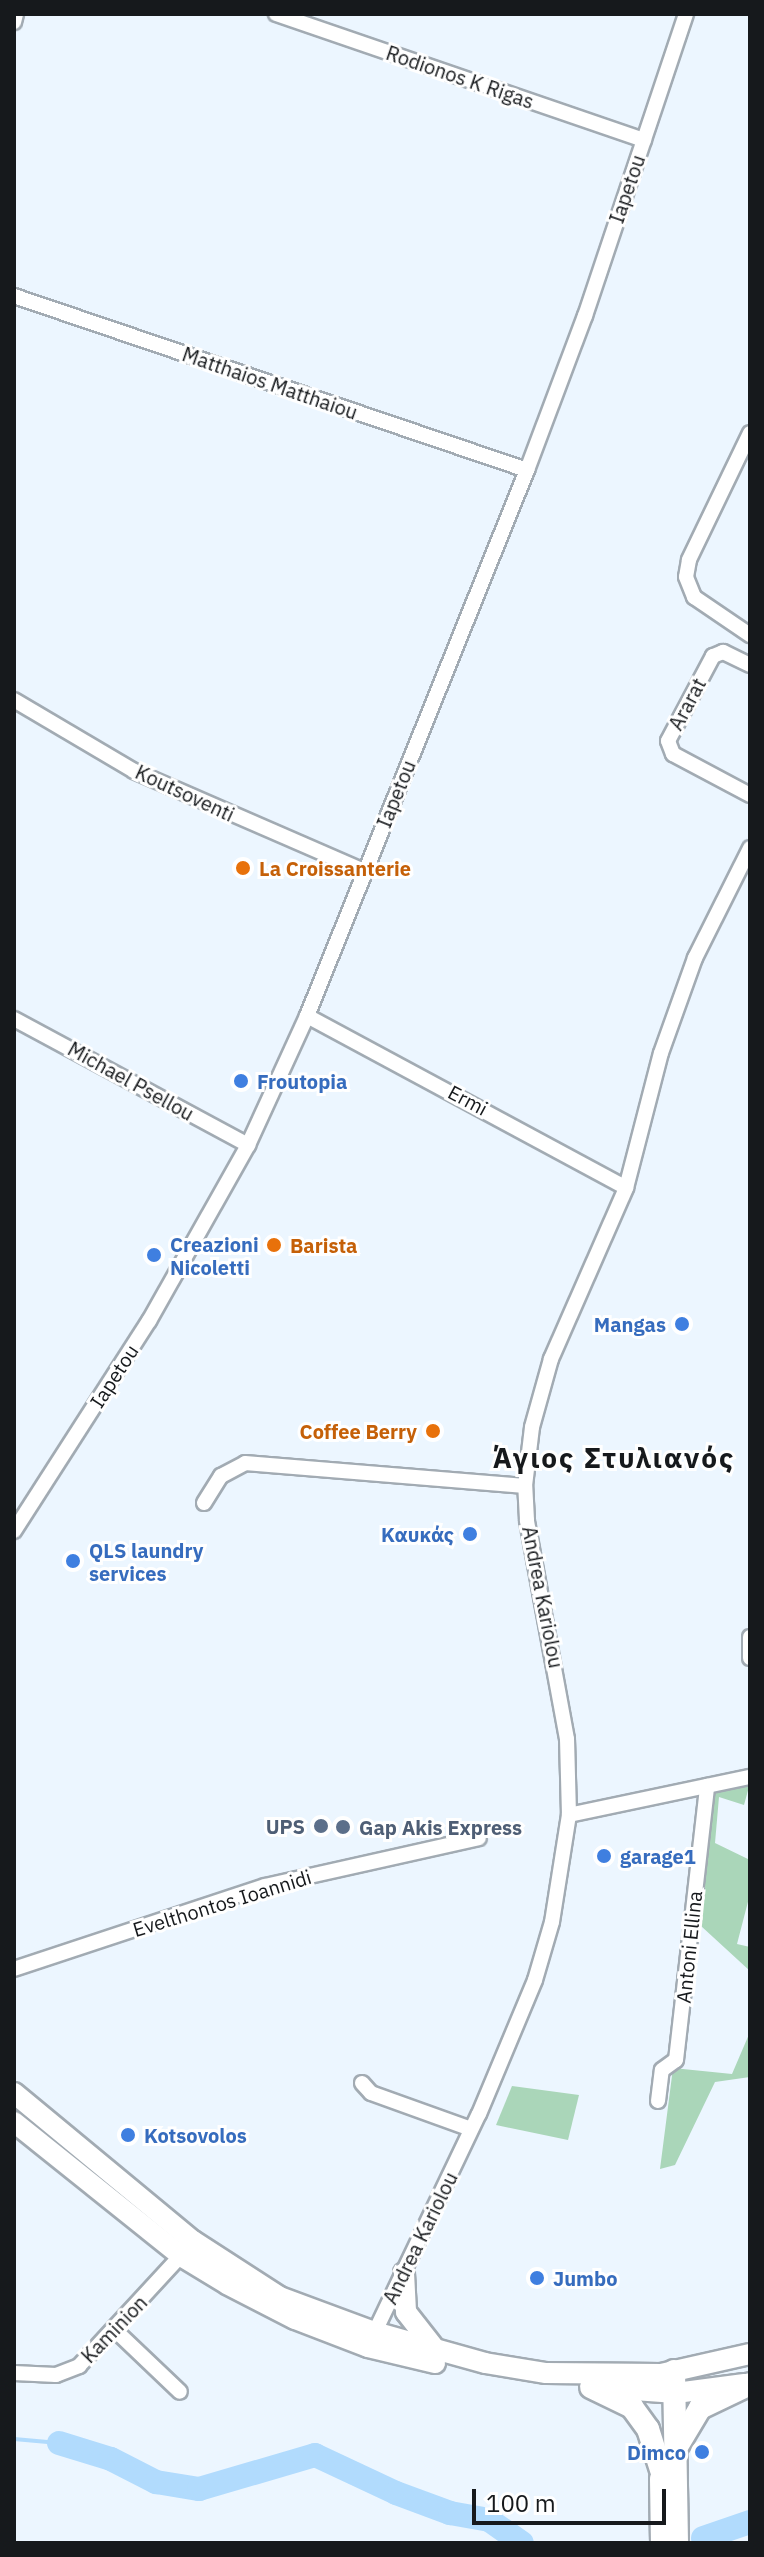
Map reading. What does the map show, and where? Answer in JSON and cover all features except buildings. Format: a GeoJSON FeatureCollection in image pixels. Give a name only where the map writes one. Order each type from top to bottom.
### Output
{"type":"FeatureCollection","features":[{"type":"Feature","properties":{"kind":"main road"},"geometry":{"type":"LineString","coordinates":[[14,2093],[187,2249]]}},
{"type":"Feature","properties":{"kind":"main road"},"geometry":{"type":"LineString","coordinates":[[14,2122],[187,2249],[295,2319],[485,2375],[591,2387],[750,2383]]}},
{"type":"Feature","properties":{"kind":"main road"},"geometry":{"type":"LineString","coordinates":[[404,2273],[406,2312],[435,2349]]}},
{"type":"Feature","properties":{"kind":"main road"},"geometry":{"type":"LineString","coordinates":[[371,2340],[435,2349],[546,2373],[668,2383],[750,2354]]}},
{"type":"Feature","properties":{"kind":"main road"},"geometry":{"type":"LineString","coordinates":[[668,2383],[675,2450],[669,2541]]}},
{"type":"Feature","properties":{"kind":"main road"},"geometry":{"type":"LineString","coordinates":[[668,2383],[661,2470],[669,2541]]}},
{"type":"Feature","properties":{"kind":"main road"},"geometry":{"type":"LineString","coordinates":[[675,2450],[700,2408],[750,2383]]}},
{"type":"Feature","properties":{"kind":"main road"},"geometry":{"type":"LineString","coordinates":[[591,2387],[632,2407],[648,2429],[661,2470]]}},
{"type":"Feature","properties":{"kind":"street"},"geometry":{"type":"LineString","coordinates":[[14,22],[16,14]]}},
{"type":"Feature","properties":{"kind":"street","name":"Rodionos K Rigas"},"geometry":{"type":"LineString","coordinates":[[276,14],[644,140]]}},
{"type":"Feature","properties":{"kind":"street","name":"Iapetou"},"geometry":{"type":"LineString","coordinates":[[14,1531],[149,1321],[248,1145],[307,1016],[527,470],[686,14]]}},
{"type":"Feature","properties":{"kind":"street","name":"Matthaios Matthaiou"},"geometry":{"type":"LineString","coordinates":[[14,296],[527,470]]}},
{"type":"Feature","properties":{"kind":"street"},"geometry":{"type":"LineString","coordinates":[[750,433],[743,462],[689,560],[686,577],[694,597],[750,635]]}},
{"type":"Feature","properties":{"kind":"street","name":"Ararat"},"geometry":{"type":"LineString","coordinates":[[750,665],[723,652],[713,656],[668,741],[673,754],[750,795]]}},
{"type":"Feature","properties":{"kind":"street","name":"Koutsoventi"},"geometry":{"type":"LineString","coordinates":[[14,700],[134,771],[364,871]]}},
{"type":"Feature","properties":{"kind":"street","name":"Andrea Kariolou"},"geometry":{"type":"LineString","coordinates":[[371,2340],[471,2129],[535,1980],[552,1922],[569,1815],[562,1691],[525,1486],[542,1384],[626,1188],[661,1053],[695,958],[750,848]]}},
{"type":"Feature","properties":{"kind":"street","name":"Ermi"},"geometry":{"type":"LineString","coordinates":[[307,1016],[626,1188]]}},
{"type":"Feature","properties":{"kind":"street","name":"Michael Psellou"},"geometry":{"type":"LineString","coordinates":[[14,1019],[248,1145]]}},
{"type":"Feature","properties":{"kind":"street"},"geometry":{"type":"LineString","coordinates":[[204,1503],[221,1476],[245,1463],[525,1486]]}},
{"type":"Feature","properties":{"kind":"street"},"geometry":{"type":"LineString","coordinates":[[750,1637],[750,1658]]}},
{"type":"Feature","properties":{"kind":"street"},"geometry":{"type":"LineString","coordinates":[[569,1815],[750,1777]]}},
{"type":"Feature","properties":{"kind":"street","name":"Antoni Ellina"},"geometry":{"type":"LineString","coordinates":[[658,2101],[662,2070],[676,2060],[707,1786]]}},
{"type":"Feature","properties":{"kind":"street","name":"Evelthontos Ioannidi"},"geometry":{"type":"LineString","coordinates":[[14,1969],[265,1886],[479,1838]]}},
{"type":"Feature","properties":{"kind":"street"},"geometry":{"type":"LineString","coordinates":[[362,2083],[371,2093],[471,2129]]}},
{"type":"Feature","properties":{"kind":"street","name":"Kaminion"},"geometry":{"type":"LineString","coordinates":[[14,2373],[56,2375],[79,2366],[116,2331],[187,2249]]}},
{"type":"Feature","properties":{"kind":"street"},"geometry":{"type":"LineString","coordinates":[[116,2331],[180,2392]]}},
{"type":"Feature","properties":{"kind":"green space"},"geometry":{"type":"Polygon","coordinates":[[[750,1783],[744,1805],[719,1797],[715,1843],[750,1860],[750,1894],[737,1944],[750,1947],[750,1971],[701,1926],[708,1798],[732,1784],[750,1783]]]}},
{"type":"Feature","properties":{"kind":"green space"},"geometry":{"type":"Polygon","coordinates":[[[750,2032],[750,2077],[715,2082],[675,2165],[660,2169],[673,2068],[732,2074],[750,2032]]]}},
{"type":"Feature","properties":{"kind":"green space"},"geometry":{"type":"Polygon","coordinates":[[[512,2086],[579,2095],[568,2140],[496,2125],[512,2086]]]}},
{"type":"Feature","properties":{"kind":"waterway"},"geometry":{"type":"LineString","coordinates":[[14,2439],[59,2443]]}},
{"type":"Feature","properties":{"kind":"waterway"},"geometry":{"type":"LineString","coordinates":[[59,2443],[111,2459],[156,2482],[199,2489],[315,2455],[396,2493],[450,2513],[489,2520],[522,2543]]}},
{"type":"Feature","properties":{"kind":"waterway"},"geometry":{"type":"LineString","coordinates":[[703,2538],[750,2522]]}},
{"type":"Feature","properties":{"kind":"place","name":"La Croissanterie"},"geometry":{"type":"Point","coordinates":[243,868]}},
{"type":"Feature","properties":{"kind":"place","name":"Froutopia"},"geometry":{"type":"Point","coordinates":[241,1081]}},
{"type":"Feature","properties":{"kind":"place","name":"Barista"},"geometry":{"type":"Point","coordinates":[274,1245]}},
{"type":"Feature","properties":{"kind":"place","name":"Creazioni Nicoletti"},"geometry":{"type":"Point","coordinates":[154,1255]}},
{"type":"Feature","properties":{"kind":"place","name":"Mangas"},"geometry":{"type":"Point","coordinates":[682,1324]}},
{"type":"Feature","properties":{"kind":"place","name":"Coffee Berry"},"geometry":{"type":"Point","coordinates":[433,1431]}},
{"type":"Feature","properties":{"kind":"place","name":"Καυκάς"},"geometry":{"type":"Point","coordinates":[470,1534]}},
{"type":"Feature","properties":{"kind":"place","name":"QLS laundry services"},"geometry":{"type":"Point","coordinates":[73,1561]}},
{"type":"Feature","properties":{"kind":"place","name":"UPS"},"geometry":{"type":"Point","coordinates":[321,1826]}},
{"type":"Feature","properties":{"kind":"place","name":"Gap Akis Express"},"geometry":{"type":"Point","coordinates":[343,1827]}},
{"type":"Feature","properties":{"kind":"place","name":"garage1"},"geometry":{"type":"Point","coordinates":[604,1856]}},
{"type":"Feature","properties":{"kind":"place","name":"Kotsovolos"},"geometry":{"type":"Point","coordinates":[128,2135]}},
{"type":"Feature","properties":{"kind":"place","name":"Jumbo"},"geometry":{"type":"Point","coordinates":[537,2278]}},
{"type":"Feature","properties":{"kind":"place","name":"Dimco"},"geometry":{"type":"Point","coordinates":[702,2452]}},
{"type":"Feature","properties":{"kind":"district","name":"Άγιος Στυλιανός"},"geometry":{"type":"Point","coordinates":[614,1458]}}]}
